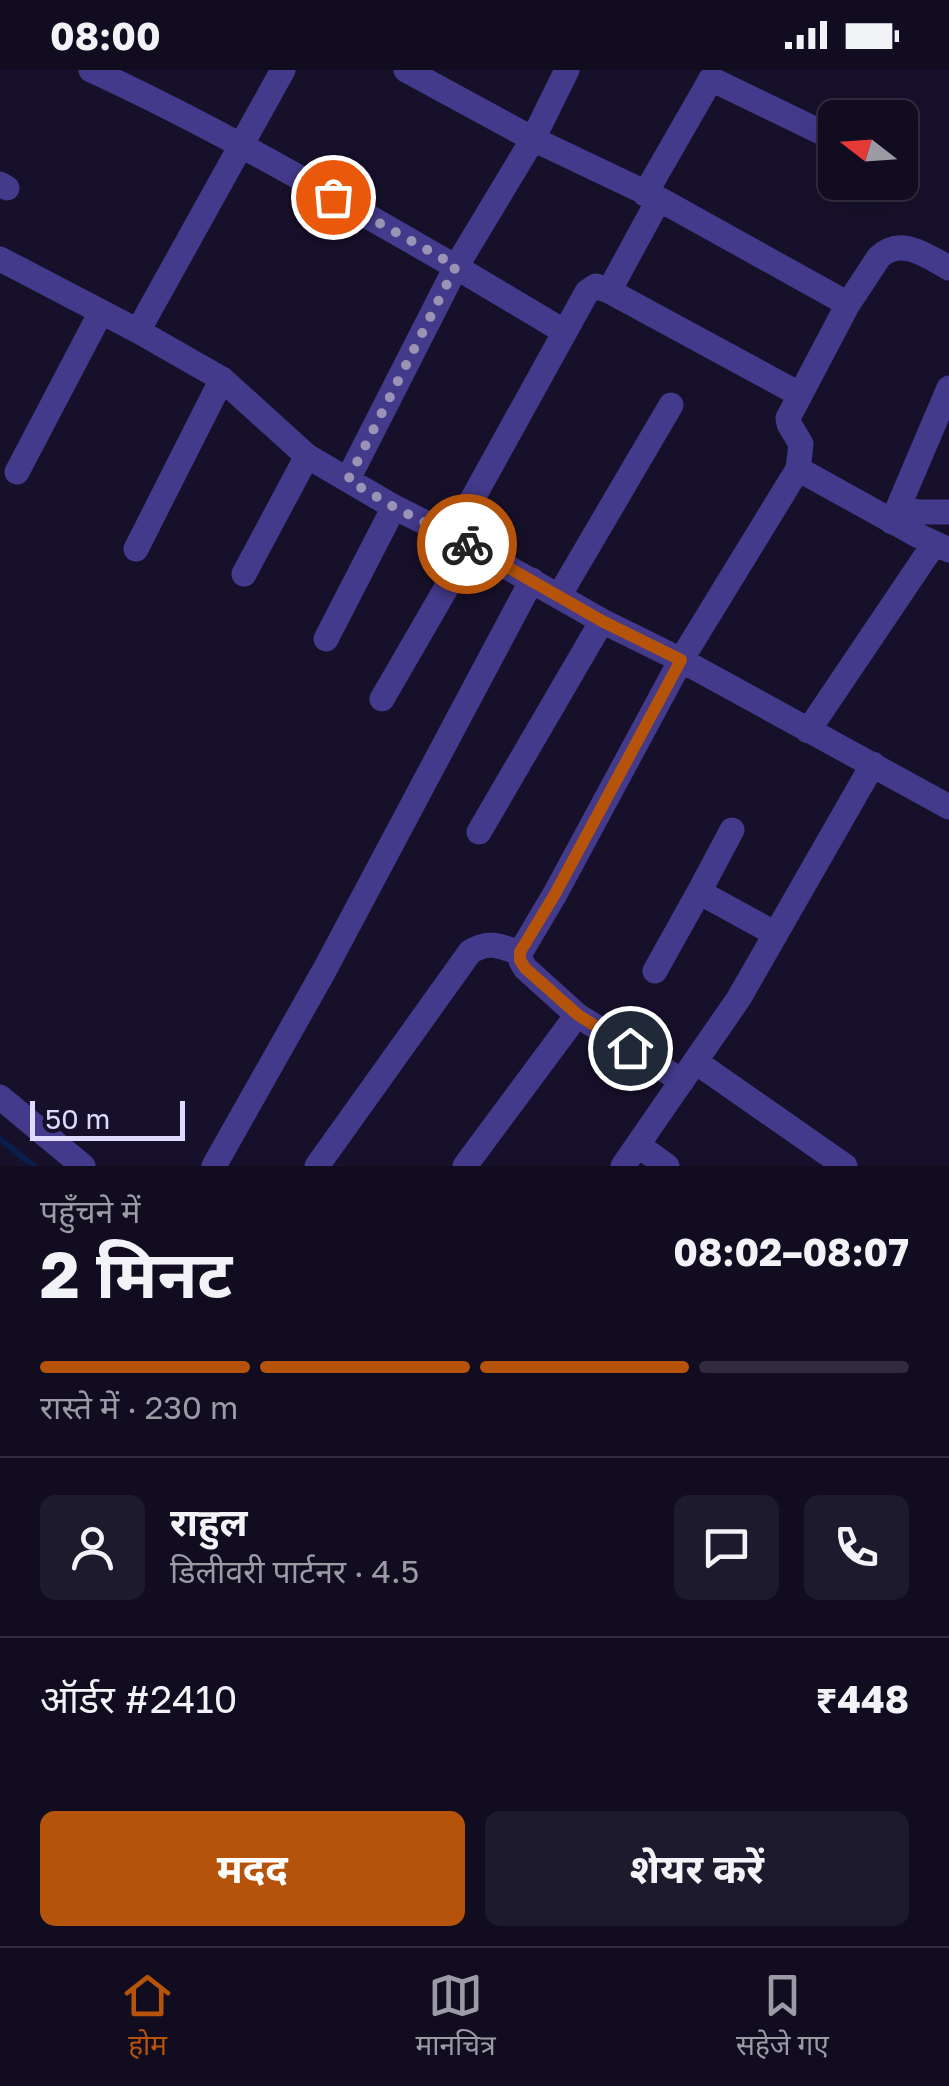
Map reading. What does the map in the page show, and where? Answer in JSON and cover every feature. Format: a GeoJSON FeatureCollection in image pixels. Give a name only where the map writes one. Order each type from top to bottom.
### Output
{"type":"FeatureCollection","features":[{"type":"Feature","properties":{"kind":"street"},"geometry":{"type":"LineString","coordinates":[[91,70],[241,145],[565,332]]}},
{"type":"Feature","properties":{"kind":"street"},"geometry":{"type":"LineString","coordinates":[[138,331],[283,70]]}},
{"type":"Feature","properties":{"kind":"street"},"geometry":{"type":"LineString","coordinates":[[406,70],[533,139],[652,196],[848,304]]}},
{"type":"Feature","properties":{"kind":"street"},"geometry":{"type":"LineString","coordinates":[[348,480],[456,266],[533,139],[567,70]]}},
{"type":"Feature","properties":{"kind":"street"},"geometry":{"type":"LineString","coordinates":[[609,291],[707,73],[818,130]]}},
{"type":"Feature","properties":{"kind":"street"},"geometry":{"type":"LineString","coordinates":[[845,1166],[689,1072],[578,1015],[525,968],[520,952],[681,660],[798,468],[801,444],[788,418],[848,304],[879,258],[893,248],[905,247],[949,268]]}},
{"type":"Feature","properties":{"kind":"street"},"geometry":{"type":"LineString","coordinates":[[0,259],[222,378],[307,456],[394,507],[949,807]]}},
{"type":"Feature","properties":{"kind":"street"},"geometry":{"type":"LineString","coordinates":[[382,699],[587,292],[596,286],[609,291],[799,394]]}},
{"type":"Feature","properties":{"kind":"street"},"geometry":{"type":"LineString","coordinates":[[18,472],[101,312]]}},
{"type":"Feature","properties":{"kind":"street"},"geometry":{"type":"LineString","coordinates":[[136,549],[222,378]]}},
{"type":"Feature","properties":{"kind":"street"},"geometry":{"type":"LineString","coordinates":[[896,514],[949,388]]}},
{"type":"Feature","properties":{"kind":"street"},"geometry":{"type":"LineString","coordinates":[[559,596],[671,405]]}},
{"type":"Feature","properties":{"kind":"street"},"geometry":{"type":"LineString","coordinates":[[244,574],[307,456]]}},
{"type":"Feature","properties":{"kind":"street"},"geometry":{"type":"LineString","coordinates":[[798,468],[896,514],[942,547],[808,731]]}},
{"type":"Feature","properties":{"kind":"street"},"geometry":{"type":"LineString","coordinates":[[326,639],[394,507]]}},
{"type":"Feature","properties":{"kind":"street"},"geometry":{"type":"LineString","coordinates":[[896,514],[949,512]]}},
{"type":"Feature","properties":{"kind":"street"},"geometry":{"type":"LineString","coordinates":[[214,1166],[333,954],[532,580]]}},
{"type":"Feature","properties":{"kind":"street"},"geometry":{"type":"LineString","coordinates":[[479,832],[602,621]]}},
{"type":"Feature","properties":{"kind":"street"},"geometry":{"type":"LineString","coordinates":[[668,1166],[631,1156],[739,998],[873,764]]}},
{"type":"Feature","properties":{"kind":"street"},"geometry":{"type":"LineString","coordinates":[[655,971],[732,830]]}},
{"type":"Feature","properties":{"kind":"street"},"geometry":{"type":"LineString","coordinates":[[699,892],[776,934]]}},
{"type":"Feature","properties":{"kind":"street"},"geometry":{"type":"LineString","coordinates":[[317,1166],[470,952],[487,943],[520,952]]}},
{"type":"Feature","properties":{"kind":"street"},"geometry":{"type":"LineString","coordinates":[[466,1166],[578,1015]]}},
{"type":"Feature","properties":{"kind":"street"},"geometry":{"type":"LineString","coordinates":[[0,1097],[83,1166]]}},
{"type":"Feature","properties":{"kind":"waterway"},"geometry":{"type":"LineString","coordinates":[[0,1139],[34,1166]]}},
{"type":"Feature","properties":{"kind":"way so far"},"geometry":{"type":"LineString","coordinates":[[333,197],[456,266],[348,480],[467,544]]}},
{"type":"Feature","properties":{"kind":"route"},"geometry":{"type":"LineString","coordinates":[[467,544],[602,621],[681,660],[520,952],[525,968],[578,1015],[630,1048]]}}]}
